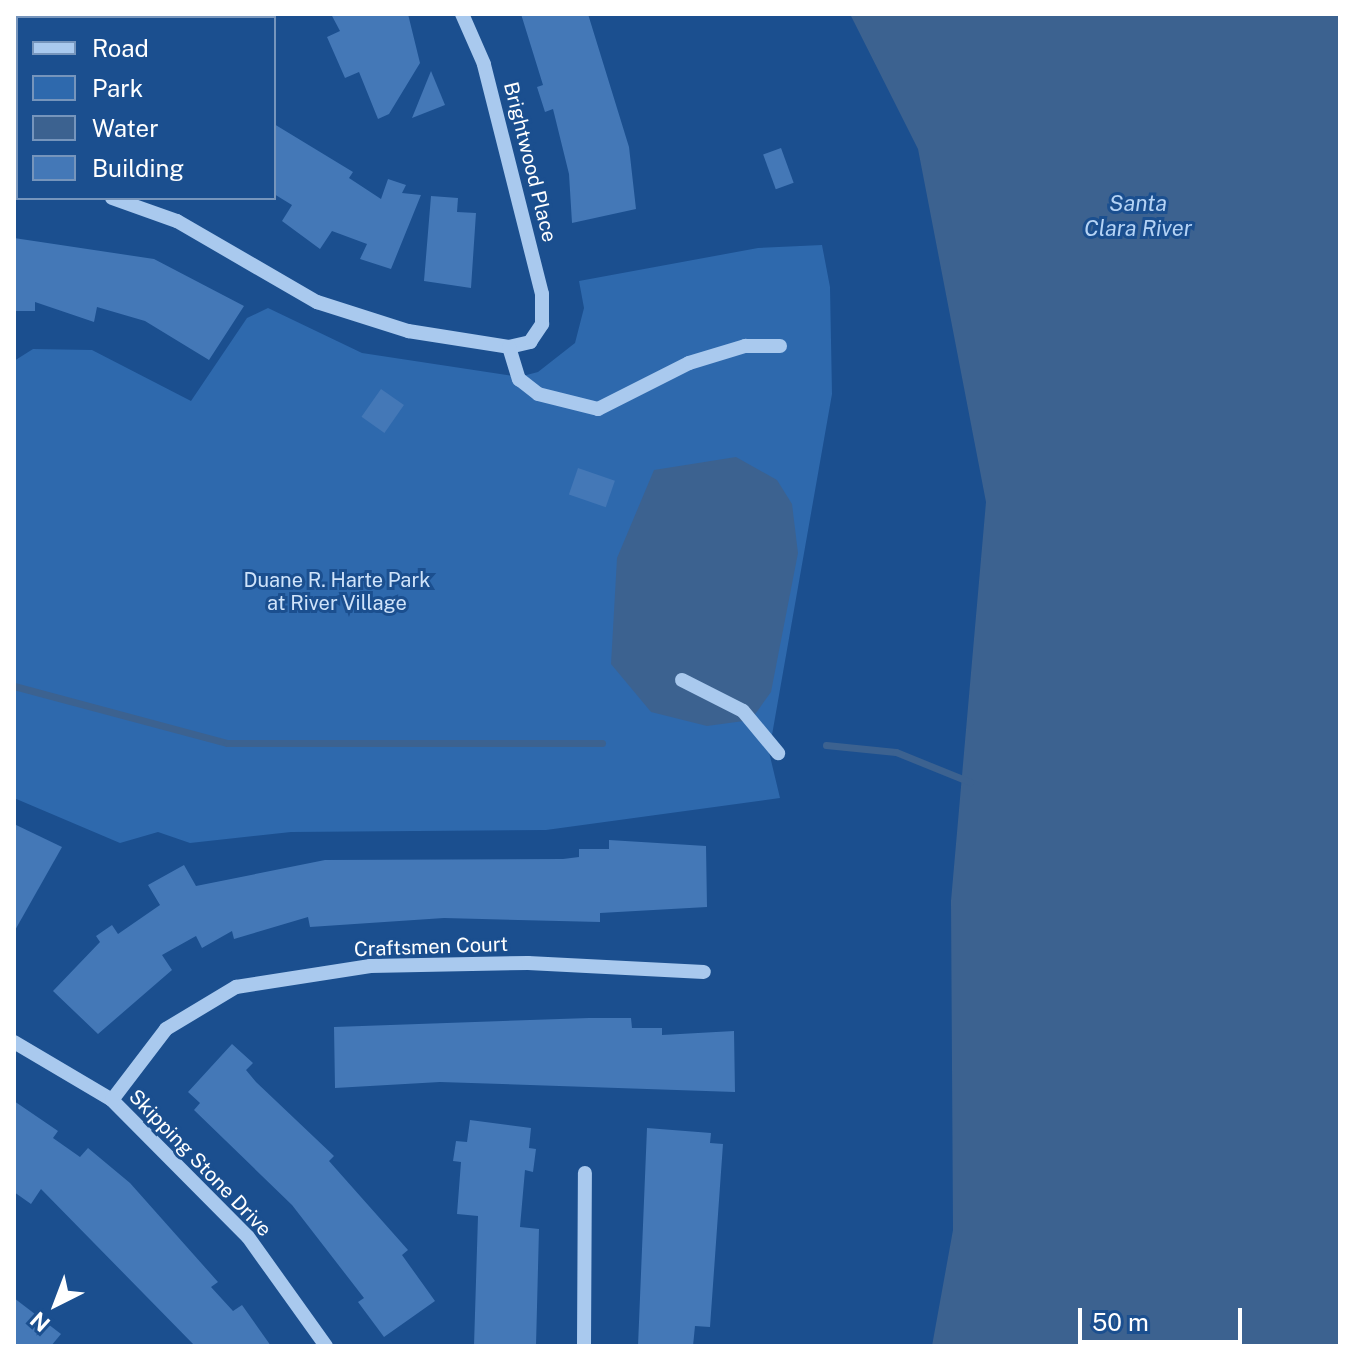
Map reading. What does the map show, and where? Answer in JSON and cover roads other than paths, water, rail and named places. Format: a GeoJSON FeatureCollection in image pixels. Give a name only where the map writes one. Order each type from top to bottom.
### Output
{"type":"FeatureCollection","features":[{"type":"Feature","properties":{"kind":"street","name":"Brightwood Place"},"geometry":{"type":"LineString","coordinates":[[462,14],[484,64],[542,294],[542,324],[530,342],[509,347]]}},
{"type":"Feature","properties":{"kind":"street"},"geometry":{"type":"LineString","coordinates":[[118,200],[177,221],[317,302],[408,331],[509,347],[519,379],[538,394],[598,409],[689,363],[745,346],[780,346]]}},
{"type":"Feature","properties":{"kind":"street"},"geometry":{"type":"LineString","coordinates":[[682,680],[743,711],[778,753]]}},
{"type":"Feature","properties":{"kind":"street","name":"Craftsmen Court"},"geometry":{"type":"LineString","coordinates":[[112,1100],[166,1029],[236,987],[370,966],[528,963],[704,972]]}},
{"type":"Feature","properties":{"kind":"street","name":"Skipping Stone Drive"},"geometry":{"type":"LineString","coordinates":[[14,1042],[112,1100],[248,1237],[326,1346]]}},
{"type":"Feature","properties":{"kind":"street"},"geometry":{"type":"LineString","coordinates":[[584,1346],[585,1173]]}},
{"type":"Feature","properties":{"kind":"water","name":"Santa Clara River"},"geometry":{"type":"Polygon","coordinates":[[[850,14],[1340,14],[1340,1346],[932,1346],[953,1230],[951,901],[986,502],[918,149],[850,14]]]}},
{"type":"Feature","properties":{"kind":"water"},"geometry":{"type":"Polygon","coordinates":[[[736,457],[777,480],[792,504],[798,553],[771,692],[751,720],[707,726],[651,712],[611,664],[617,558],[654,470],[736,457]]]}},
{"type":"Feature","properties":{"kind":"waterway"},"geometry":{"type":"LineString","coordinates":[[14,686],[227,743],[602,743]]}},
{"type":"Feature","properties":{"kind":"waterway"},"geometry":{"type":"LineString","coordinates":[[826,745],[896,752],[970,782]]}},
{"type":"Feature","properties":{"kind":"park label","name":"Duane R. Harte Park at River Village"},"geometry":{"type":"Point","coordinates":[337,592]}}]}
